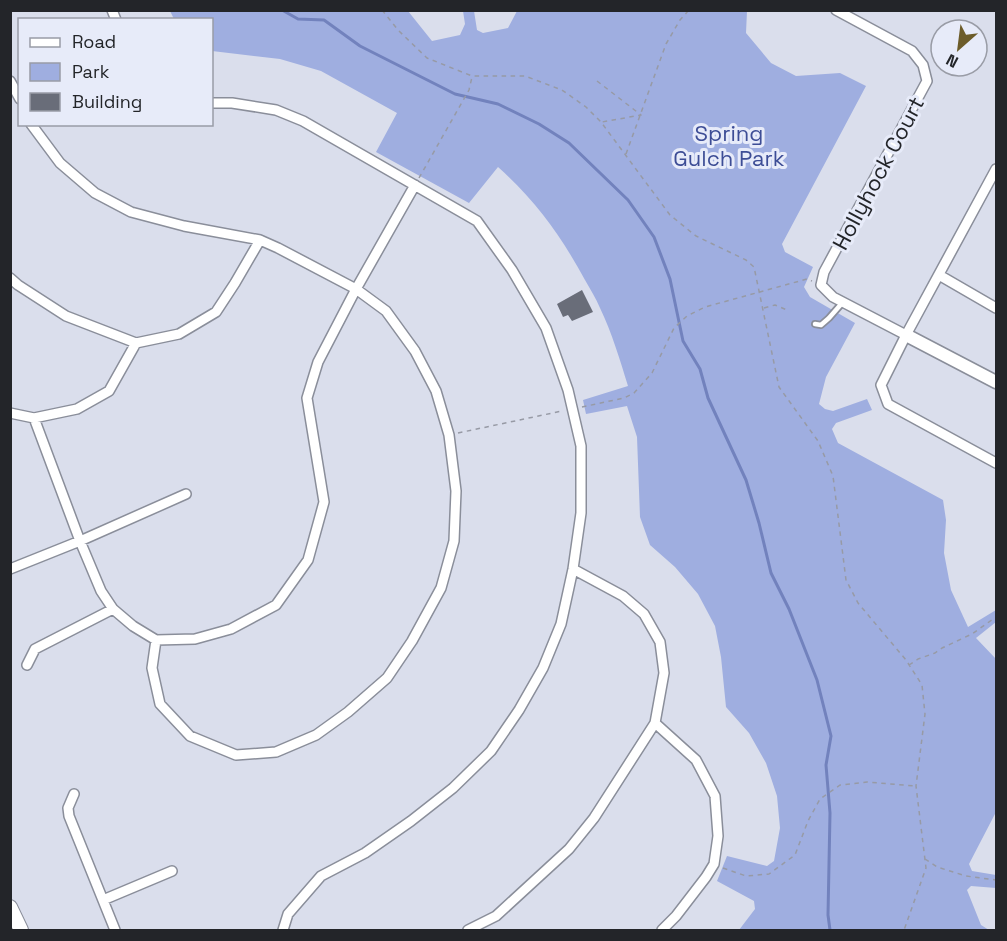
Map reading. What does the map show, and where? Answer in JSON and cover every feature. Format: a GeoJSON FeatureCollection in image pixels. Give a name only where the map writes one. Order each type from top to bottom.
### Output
{"type":"FeatureCollection","features":[{"type":"Feature","properties":{"kind":"main road"},"geometry":{"type":"LineString","coordinates":[[10,907],[21,930]]}},
{"type":"Feature","properties":{"kind":"street","name":"Hollyhock Court"},"geometry":{"type":"LineString","coordinates":[[821,285],[824,272],[927,81],[923,65],[912,51],[836,10]]}},
{"type":"Feature","properties":{"kind":"street"},"geometry":{"type":"LineString","coordinates":[[10,81],[18,95]]}},
{"type":"Feature","properties":{"kind":"street"},"geometry":{"type":"LineString","coordinates":[[213,103],[232,103],[276,110],[303,120],[477,221],[512,270],[546,328],[568,390],[581,446],[581,513],[573,569],[561,624],[543,668],[519,710],[491,751],[453,788],[365,853],[321,876],[288,914],[283,930]]}},
{"type":"Feature","properties":{"kind":"street"},"geometry":{"type":"LineString","coordinates":[[33,126],[60,163],[95,193],[131,212],[184,226],[260,240],[356,289],[386,311],[415,351],[436,391],[449,435],[456,491],[454,541],[441,588],[412,641],[387,678],[348,712],[316,735],[276,752],[237,755],[190,736],[160,704],[152,668],[156,640]]}},
{"type":"Feature","properties":{"kind":"street"},"geometry":{"type":"LineString","coordinates":[[996,169],[881,385],[888,404],[996,463]]}},
{"type":"Feature","properties":{"kind":"street"},"geometry":{"type":"LineString","coordinates":[[34,418],[101,591],[113,609],[133,626],[156,640],[195,639],[231,629],[276,605],[308,560],[324,502],[307,398],[318,362],[415,185]]}},
{"type":"Feature","properties":{"kind":"street"},"geometry":{"type":"LineString","coordinates":[[10,278],[66,316],[136,344],[179,334],[216,312],[260,240]]}},
{"type":"Feature","properties":{"kind":"street"},"geometry":{"type":"LineString","coordinates":[[939,274],[996,308]]}},
{"type":"Feature","properties":{"kind":"street"},"geometry":{"type":"LineString","coordinates":[[821,285],[833,297],[996,382]]}},
{"type":"Feature","properties":{"kind":"street"},"geometry":{"type":"LineString","coordinates":[[10,412],[34,418],[77,409],[109,391],[136,344]]}},
{"type":"Feature","properties":{"kind":"street"},"geometry":{"type":"LineString","coordinates":[[10,569],[186,494]]}},
{"type":"Feature","properties":{"kind":"street"},"geometry":{"type":"LineString","coordinates":[[468,930],[496,916],[569,849],[594,818],[655,723],[664,673],[660,642],[644,614],[623,596],[573,569]]}},
{"type":"Feature","properties":{"kind":"street"},"geometry":{"type":"LineString","coordinates":[[27,665],[35,649],[113,609]]}},
{"type":"Feature","properties":{"kind":"street"},"geometry":{"type":"LineString","coordinates":[[655,723],[696,760],[715,796],[718,836],[714,864],[676,916],[662,930]]}},
{"type":"Feature","properties":{"kind":"street"},"geometry":{"type":"LineString","coordinates":[[74,794],[68,808],[69,816],[116,930]]}},
{"type":"Feature","properties":{"kind":"street"},"geometry":{"type":"LineString","coordinates":[[103,900],[172,871]]}},
{"type":"Feature","properties":{"kind":"lane"},"geometry":{"type":"LineString","coordinates":[[814,324],[821,325],[843,302]]}},
{"type":"Feature","properties":{"kind":"path"},"geometry":{"type":"LineString","coordinates":[[382,10],[398,30],[427,57],[472,76],[525,76],[562,90],[586,107],[601,122],[670,215],[696,236],[746,260],[754,267],[779,387],[818,441],[833,476],[846,580],[858,603],[909,665],[922,685],[925,714],[916,786],[926,868],[904,930]]}},
{"type":"Feature","properties":{"kind":"path"},"geometry":{"type":"LineString","coordinates":[[625,154],[666,44],[680,20],[689,10]]}},
{"type":"Feature","properties":{"kind":"path"},"geometry":{"type":"LineString","coordinates":[[415,185],[469,90],[472,76]]}},
{"type":"Feature","properties":{"kind":"path"},"geometry":{"type":"LineString","coordinates":[[597,81],[641,115]]}},
{"type":"Feature","properties":{"kind":"path"},"geometry":{"type":"LineString","coordinates":[[601,122],[641,115]]}},
{"type":"Feature","properties":{"kind":"path"},"geometry":{"type":"LineString","coordinates":[[674,328],[685,318],[705,307],[807,279],[821,285]]}},
{"type":"Feature","properties":{"kind":"path"},"geometry":{"type":"LineString","coordinates":[[763,308],[775,305],[787,310]]}},
{"type":"Feature","properties":{"kind":"path"},"geometry":{"type":"LineString","coordinates":[[909,665],[972,634],[996,617]]}},
{"type":"Feature","properties":{"kind":"path"},"geometry":{"type":"LineString","coordinates":[[714,864],[746,876],[769,873],[795,855],[808,821],[822,798],[840,785],[867,782],[916,786]]}},
{"type":"Feature","properties":{"kind":"path"},"geometry":{"type":"LineString","coordinates":[[924,858],[937,867],[966,876],[996,880]]}},
{"type":"Feature","properties":{"kind":"green space","name":"Spring Gulch Park"},"geometry":{"type":"Polygon","coordinates":[[[170,11],[408,11],[432,41],[460,35],[465,24],[463,11],[474,11],[477,30],[483,33],[508,28],[517,11],[747,11],[746,33],[771,63],[796,76],[840,73],[866,86],[782,244],[785,252],[813,267],[804,287],[810,297],[855,323],[826,377],[819,404],[833,411],[867,399],[872,410],[836,423],[832,429],[838,443],[943,500],[946,520],[944,553],[951,590],[968,627],[996,610],[996,622],[976,638],[996,659],[996,812],[969,864],[972,871],[996,875],[996,888],[971,886],[967,890],[981,925],[989,930],[739,930],[755,909],[754,901],[717,881],[727,856],[767,866],[774,861],[780,828],[777,796],[766,763],[749,733],[726,707],[715,626],[698,594],[675,567],[650,545],[640,517],[637,437],[627,406],[586,414],[583,400],[628,386],[604,317],[567,249],[536,206],[498,167],[469,203],[376,152],[397,113],[321,71],[280,59],[213,51],[213,18],[174,18],[170,11]]]}},
{"type":"Feature","properties":{"kind":"building"},"geometry":{"type":"Polygon","coordinates":[[[582,290],[593,312],[572,321],[568,315],[563,317],[557,304],[582,290]]]}},
{"type":"Feature","properties":{"kind":"waterway"},"geometry":{"type":"LineString","coordinates":[[282,10],[298,19],[324,20],[360,46],[455,94],[498,104],[539,124],[569,143],[628,200],[654,237],[670,279],[683,341],[700,369],[708,398],[746,480],[771,573],[789,609],[817,680],[831,736],[826,765],[830,813],[828,915],[830,930]]}}]}
